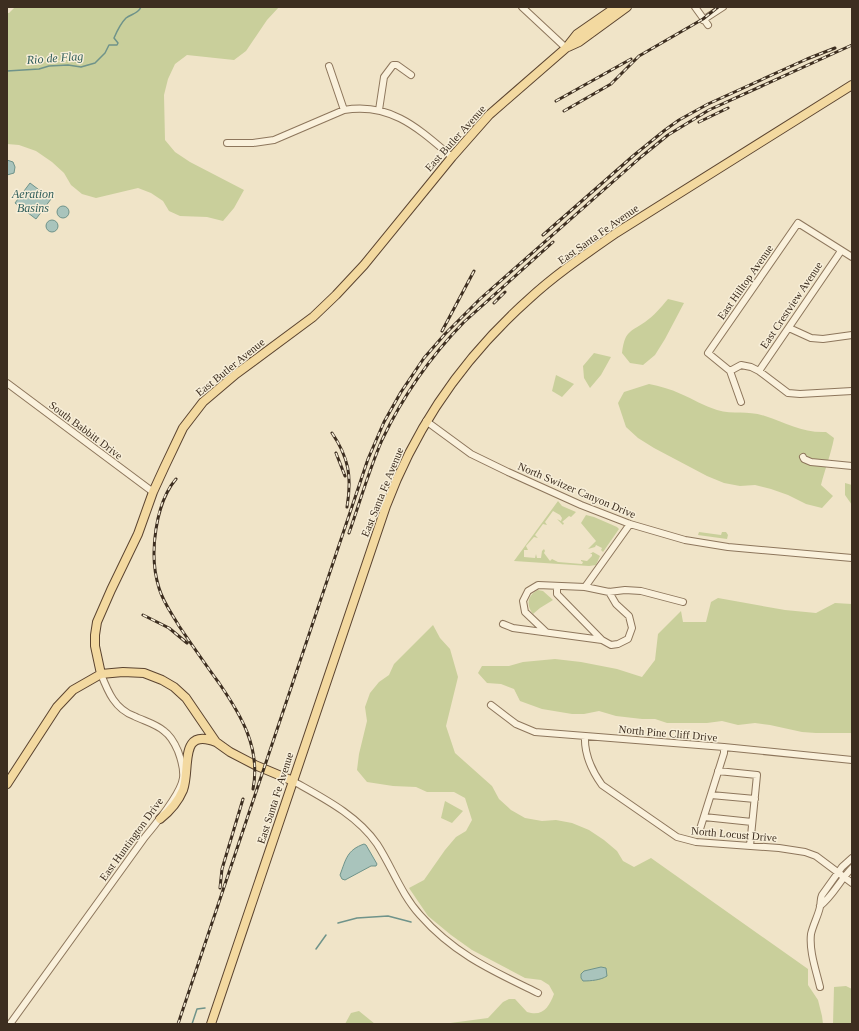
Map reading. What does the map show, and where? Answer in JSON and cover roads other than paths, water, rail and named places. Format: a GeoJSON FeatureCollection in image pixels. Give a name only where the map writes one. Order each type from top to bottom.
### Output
{"type":"FeatureCollection","features":[{"type":"Feature","properties":{"kind":"main road","name":"East Butler Avenue"},"geometry":{"type":"LineString","coordinates":[[101,674],[95,646],[97,622],[138,534],[153,492],[183,428],[203,402],[236,374],[313,317],[328,303],[364,265],[452,157],[489,115],[566,48],[577,34],[616,7]]}},
{"type":"Feature","properties":{"kind":"main road","name":"East Butler Avenue"},"geometry":{"type":"LineString","coordinates":[[566,48],[579,42],[627,7]]}},
{"type":"Feature","properties":{"kind":"main road","name":"East Santa Fe Avenue"},"geometry":{"type":"LineString","coordinates":[[211,1024],[386,506],[402,466],[426,421],[443,395],[471,359],[508,318],[582,256],[616,233],[852,85]]}},
{"type":"Feature","properties":{"kind":"main road"},"geometry":{"type":"LineString","coordinates":[[7,784],[57,706],[73,690],[101,674],[123,672],[144,673],[162,680],[174,687],[186,698],[216,742]]}},
{"type":"Feature","properties":{"kind":"main road"},"geometry":{"type":"LineString","coordinates":[[160,819],[172,809],[183,791],[187,769],[187,753],[191,744],[199,739],[208,739],[216,742],[230,752],[255,765],[292,781]]}},
{"type":"Feature","properties":{"kind":"street"},"geometry":{"type":"LineString","coordinates":[[522,7],[566,48]]}},
{"type":"Feature","properties":{"kind":"street"},"geometry":{"type":"LineString","coordinates":[[695,7],[708,25]]}},
{"type":"Feature","properties":{"kind":"street"},"geometry":{"type":"LineString","coordinates":[[703,20],[723,7]]}},
{"type":"Feature","properties":{"kind":"street"},"geometry":{"type":"LineString","coordinates":[[379,110],[384,77],[393,65],[397,65],[411,75]]}},
{"type":"Feature","properties":{"kind":"street"},"geometry":{"type":"LineString","coordinates":[[329,66],[344,110]]}},
{"type":"Feature","properties":{"kind":"street"},"geometry":{"type":"LineString","coordinates":[[228,143],[253,143],[274,140],[344,110],[356,108],[379,110],[395,115],[452,157]]}},
{"type":"Feature","properties":{"kind":"street","name":"East Hilltop Avenue"},"geometry":{"type":"LineString","coordinates":[[730,371],[708,353],[798,223],[841,251]]}},
{"type":"Feature","properties":{"kind":"street"},"geometry":{"type":"LineString","coordinates":[[841,251],[852,258]]}},
{"type":"Feature","properties":{"kind":"street","name":"East Crestview Avenue"},"geometry":{"type":"LineString","coordinates":[[759,371],[841,251]]}},
{"type":"Feature","properties":{"kind":"street"},"geometry":{"type":"LineString","coordinates":[[789,328],[811,338],[823,339],[852,335]]}},
{"type":"Feature","properties":{"kind":"street"},"geometry":{"type":"LineString","coordinates":[[741,402],[730,371],[741,365],[759,371],[788,393],[800,394],[852,391]]}},
{"type":"Feature","properties":{"kind":"street","name":"South Babbitt Drive"},"geometry":{"type":"LineString","coordinates":[[7,383],[153,492]]}},
{"type":"Feature","properties":{"kind":"street","name":"North Switzer Canyon Drive"},"geometry":{"type":"LineString","coordinates":[[426,421],[471,454],[581,505],[630,524],[685,540],[728,547],[852,558]]}},
{"type":"Feature","properties":{"kind":"street"},"geometry":{"type":"LineString","coordinates":[[803,457],[811,462],[852,466]]}},
{"type":"Feature","properties":{"kind":"street"},"geometry":{"type":"LineString","coordinates":[[585,587],[630,524]]}},
{"type":"Feature","properties":{"kind":"street"},"geometry":{"type":"LineString","coordinates":[[546,632],[525,612],[524,601],[528,591],[538,585],[585,587],[609,592],[625,590],[641,591],[683,602]]}},
{"type":"Feature","properties":{"kind":"street"},"geometry":{"type":"LineString","coordinates":[[557,586],[557,594],[602,640]]}},
{"type":"Feature","properties":{"kind":"street"},"geometry":{"type":"LineString","coordinates":[[503,624],[513,628],[602,640],[611,644],[618,644],[628,639],[632,628],[629,616],[616,604],[609,592]]}},
{"type":"Feature","properties":{"kind":"street","name":"East Huntington Drive"},"geometry":{"type":"LineString","coordinates":[[10,1024],[145,837],[160,819],[183,778],[181,760],[176,746],[170,737],[164,731],[150,723],[132,716],[119,707],[108,693],[101,674]]}},
{"type":"Feature","properties":{"kind":"street","name":"North Pine Cliff Drive"},"geometry":{"type":"LineString","coordinates":[[491,705],[516,724],[535,732],[642,742],[724,747],[852,760]]}},
{"type":"Feature","properties":{"kind":"street","name":"North Locust Drive"},"geometry":{"type":"LineString","coordinates":[[584,736],[588,757],[596,776],[602,785],[677,837],[696,842],[779,848],[805,852],[816,856],[852,883]]}},
{"type":"Feature","properties":{"kind":"street"},"geometry":{"type":"LineString","coordinates":[[700,829],[724,753],[724,747]]}},
{"type":"Feature","properties":{"kind":"street"},"geometry":{"type":"LineString","coordinates":[[718,771],[757,775],[750,846]]}},
{"type":"Feature","properties":{"kind":"street"},"geometry":{"type":"LineString","coordinates":[[292,781],[328,801],[356,820],[367,831],[384,857],[407,898],[420,915],[439,934],[478,963],[538,993]]}},
{"type":"Feature","properties":{"kind":"street"},"geometry":{"type":"LineString","coordinates":[[711,795],[755,799]]}},
{"type":"Feature","properties":{"kind":"street"},"geometry":{"type":"LineString","coordinates":[[704,817],[752,822]]}},
{"type":"Feature","properties":{"kind":"street"},"geometry":{"type":"LineString","coordinates":[[820,987],[814,963],[811,935],[822,895],[842,867],[852,858]]}},
{"type":"Feature","properties":{"kind":"street"},"geometry":{"type":"LineString","coordinates":[[820,906],[852,868]]}},
{"type":"Feature","properties":{"kind":"water"},"geometry":{"type":"Polygon","coordinates":[[[7,160],[13,162],[15,167],[14,173],[7,175],[7,160]]]}},
{"type":"Feature","properties":{"kind":"water","name":"Aeration Basins"},"geometry":{"type":"Polygon","coordinates":[[[30,183],[51,199],[36,219],[15,203],[30,183]]]}},
{"type":"Feature","properties":{"kind":"water"},"geometry":{"type":"Polygon","coordinates":[[[61,206],[65,206],[69,212],[65,218],[61,218],[57,214],[57,210],[61,206]]]}},
{"type":"Feature","properties":{"kind":"water"},"geometry":{"type":"Polygon","coordinates":[[[50,220],[54,220],[58,226],[54,232],[50,232],[46,228],[46,224],[50,220]]]}},
{"type":"Feature","properties":{"kind":"water"},"geometry":{"type":"Polygon","coordinates":[[[364,844],[377,864],[376,866],[371,866],[345,880],[342,879],[340,875],[348,856],[358,846],[364,844]]]}},
{"type":"Feature","properties":{"kind":"water"},"geometry":{"type":"Polygon","coordinates":[[[601,967],[606,968],[607,976],[589,981],[583,981],[581,978],[581,974],[584,971],[601,967]]]}},
{"type":"Feature","properties":{"kind":"waterway","name":"Rio de Flag"},"geometry":{"type":"LineString","coordinates":[[7,71],[39,69],[49,66],[68,65],[81,67],[95,63],[105,53],[109,45],[117,45],[118,43],[114,38],[120,25],[126,18],[136,13],[141,7]]}},
{"type":"Feature","properties":{"kind":"waterway"},"geometry":{"type":"LineString","coordinates":[[338,923],[357,918],[388,916],[411,922]]}},
{"type":"Feature","properties":{"kind":"waterway"},"geometry":{"type":"LineString","coordinates":[[316,949],[326,935]]}},
{"type":"Feature","properties":{"kind":"waterway"},"geometry":{"type":"LineString","coordinates":[[192,1024],[197,1009],[205,1008]]}},
{"type":"Feature","properties":{"kind":"railway"},"geometry":{"type":"LineString","coordinates":[[564,111],[611,84],[639,56],[703,19],[718,7]]}},
{"type":"Feature","properties":{"kind":"railway"},"geometry":{"type":"LineString","coordinates":[[178,1024],[368,459],[384,422],[401,392],[424,358],[445,334],[480,299],[668,135],[709,110],[852,45]]}},
{"type":"Feature","properties":{"kind":"railway"},"geometry":{"type":"LineString","coordinates":[[543,235],[633,156],[679,120],[708,104],[807,59],[835,48]]}},
{"type":"Feature","properties":{"kind":"railway"},"geometry":{"type":"LineString","coordinates":[[556,101],[631,59]]}},
{"type":"Feature","properties":{"kind":"railway"},"geometry":{"type":"LineString","coordinates":[[699,122],[728,108]]}},
{"type":"Feature","properties":{"kind":"railway"},"geometry":{"type":"LineString","coordinates":[[349,533],[377,451],[390,424],[418,378],[440,349],[464,322],[553,242]]}},
{"type":"Feature","properties":{"kind":"railway"},"geometry":{"type":"LineString","coordinates":[[442,331],[474,271]]}},
{"type":"Feature","properties":{"kind":"railway"},"geometry":{"type":"LineString","coordinates":[[494,303],[505,292]]}},
{"type":"Feature","properties":{"kind":"railway"},"geometry":{"type":"LineString","coordinates":[[332,433],[346,459],[348,468],[349,486],[347,507]]}},
{"type":"Feature","properties":{"kind":"railway"},"geometry":{"type":"LineString","coordinates":[[336,453],[345,476]]}},
{"type":"Feature","properties":{"kind":"railway"},"geometry":{"type":"LineString","coordinates":[[176,479],[165,496],[157,522],[154,551],[157,581],[163,598],[179,626],[227,695],[242,720],[252,746],[255,774],[253,789]]}},
{"type":"Feature","properties":{"kind":"railway"},"geometry":{"type":"LineString","coordinates":[[143,615],[169,628],[187,643]]}},
{"type":"Feature","properties":{"kind":"railway"},"geometry":{"type":"LineString","coordinates":[[220,888],[222,869],[243,799]]}}]}
